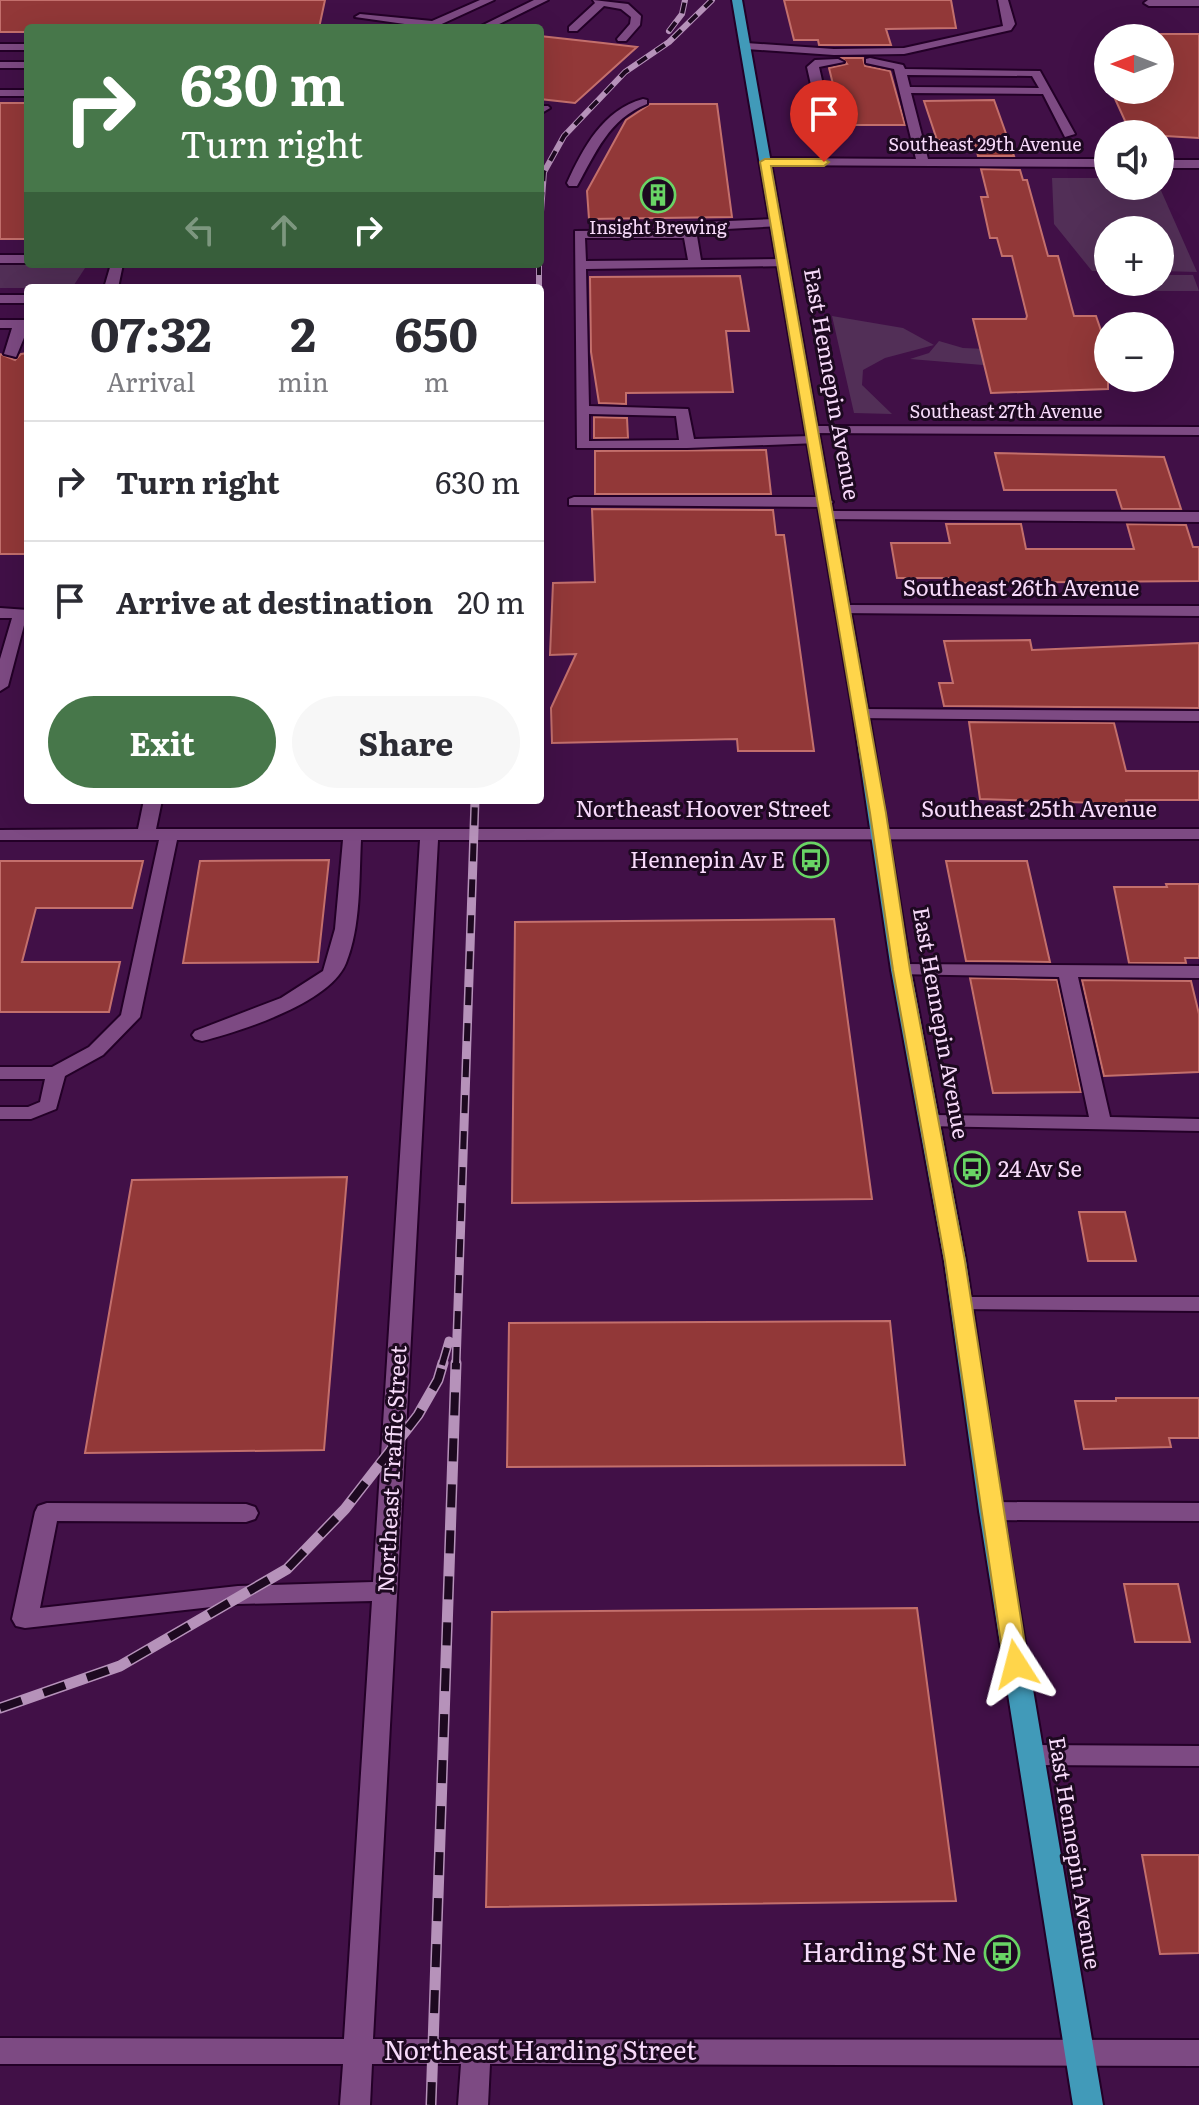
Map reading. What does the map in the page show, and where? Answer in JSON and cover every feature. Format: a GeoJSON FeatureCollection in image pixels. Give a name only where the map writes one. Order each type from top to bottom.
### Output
{"type":"FeatureCollection","features":[{"type":"Feature","properties":{"kind":"main road","name":"East Hennepin Avenue"},"geometry":{"type":"LineString","coordinates":[[737,0],[861,714],[901,970],[931,1121],[1088,2105]]}},
{"type":"Feature","properties":{"kind":"street"},"geometry":{"type":"LineString","coordinates":[[356,24],[366,0]]}},
{"type":"Feature","properties":{"kind":"street"},"geometry":{"type":"LineString","coordinates":[[434,24],[489,0]]}},
{"type":"Feature","properties":{"kind":"street"},"geometry":{"type":"LineString","coordinates":[[491,24],[543,0]]}},
{"type":"Feature","properties":{"kind":"street"},"geometry":{"type":"LineString","coordinates":[[746,46],[834,52],[912,50],[1007,28],[1010,24],[1003,0]]}},
{"type":"Feature","properties":{"kind":"street"},"geometry":{"type":"LineString","coordinates":[[573,29],[600,1],[624,6],[636,16],[635,25],[622,39]]}},
{"type":"Feature","properties":{"kind":"street"},"geometry":{"type":"LineString","coordinates":[[1149,3],[1199,3]]}},
{"type":"Feature","properties":{"kind":"street"},"geometry":{"type":"LineString","coordinates":[[360,17],[414,24]]}},
{"type":"Feature","properties":{"kind":"street"},"geometry":{"type":"LineString","coordinates":[[0,47],[24,47]]}},
{"type":"Feature","properties":{"kind":"street"},"geometry":{"type":"LineString","coordinates":[[822,107],[815,63],[883,62],[899,67],[923,162]]}},
{"type":"Feature","properties":{"kind":"street"},"geometry":{"type":"LineString","coordinates":[[0,65],[24,65]]}},
{"type":"Feature","properties":{"kind":"street"},"geometry":{"type":"LineString","coordinates":[[900,72],[1036,73],[1069,134]]}},
{"type":"Feature","properties":{"kind":"street"},"geometry":{"type":"LineString","coordinates":[[0,81],[24,81]]}},
{"type":"Feature","properties":{"kind":"street"},"geometry":{"type":"LineString","coordinates":[[905,90],[1047,91]]}},
{"type":"Feature","properties":{"kind":"street"},"geometry":{"type":"LineString","coordinates":[[0,93],[24,93]]}},
{"type":"Feature","properties":{"kind":"street"},"geometry":{"type":"LineString","coordinates":[[573,183],[582,162],[620,111],[643,102]]}},
{"type":"Feature","properties":{"kind":"street","name":"Southeast 29th Avenue"},"geometry":{"type":"LineString","coordinates":[[765,162],[1094,163]]}},
{"type":"Feature","properties":{"kind":"street"},"geometry":{"type":"LineString","coordinates":[[1174,164],[1199,164]]}},
{"type":"Feature","properties":{"kind":"street"},"geometry":{"type":"LineString","coordinates":[[687,444],[683,412],[582,410],[579,234],[690,234],[705,226],[776,223]]}},
{"type":"Feature","properties":{"kind":"street"},"geometry":{"type":"LineString","coordinates":[[690,234],[695,264]]}},
{"type":"Feature","properties":{"kind":"street"},"geometry":{"type":"LineString","coordinates":[[0,259],[24,259]]}},
{"type":"Feature","properties":{"kind":"street"},"geometry":{"type":"LineString","coordinates":[[579,265],[783,263]]}},
{"type":"Feature","properties":{"kind":"street"},"geometry":{"type":"LineString","coordinates":[[0,299],[24,299]]}},
{"type":"Feature","properties":{"kind":"street"},"geometry":{"type":"LineString","coordinates":[[0,324],[24,324],[11,354]]}},
{"type":"Feature","properties":{"kind":"street","name":"Southeast 27th Avenue"},"geometry":{"type":"LineString","coordinates":[[582,410],[582,445],[687,444],[813,435],[1199,431]]}},
{"type":"Feature","properties":{"kind":"street"},"geometry":{"type":"LineString","coordinates":[[574,502],[1199,517]]}},
{"type":"Feature","properties":{"kind":"street","name":"Southeast 26th Avenue"},"geometry":{"type":"LineString","coordinates":[[843,610],[1199,611]]}},
{"type":"Feature","properties":{"kind":"street"},"geometry":{"type":"LineString","coordinates":[[0,613],[24,611]]}},
{"type":"Feature","properties":{"kind":"street"},"geometry":{"type":"LineString","coordinates":[[0,686],[7,646],[24,613]]}},
{"type":"Feature","properties":{"kind":"street"},"geometry":{"type":"LineString","coordinates":[[861,714],[1199,716]]}},
{"type":"Feature","properties":{"kind":"street"},"geometry":{"type":"LineString","coordinates":[[146,835],[152,804]]}},
{"type":"Feature","properties":{"kind":"street","name":"Northeast Hoover Street"},"geometry":{"type":"LineString","coordinates":[[0,835],[879,832]]}},
{"type":"Feature","properties":{"kind":"street","name":"Southeast 25th Avenue"},"geometry":{"type":"LineString","coordinates":[[879,832],[1199,834]]}},
{"type":"Feature","properties":{"kind":"street"},"geometry":{"type":"LineString","coordinates":[[0,1073],[56,1073],[96,1051],[130,1017],[169,834]]}},
{"type":"Feature","properties":{"kind":"street"},"geometry":{"type":"LineString","coordinates":[[202,1035],[295,998],[332,973],[341,953],[352,834]]}},
{"type":"Feature","properties":{"kind":"street","name":"Northeast Traffic Street"},"geometry":{"type":"LineString","coordinates":[[355,2105],[429,834]]}},
{"type":"Feature","properties":{"kind":"street"},"geometry":{"type":"LineString","coordinates":[[901,970],[1199,972]]}},
{"type":"Feature","properties":{"kind":"street"},"geometry":{"type":"LineString","coordinates":[[1067,971],[1101,1125]]}},
{"type":"Feature","properties":{"kind":"street"},"geometry":{"type":"LineString","coordinates":[[0,1113],[31,1113],[49,1105],[56,1073]]}},
{"type":"Feature","properties":{"kind":"street"},"geometry":{"type":"LineString","coordinates":[[931,1121],[1199,1125]]}},
{"type":"Feature","properties":{"kind":"street"},"geometry":{"type":"LineString","coordinates":[[961,1304],[1199,1304]]}},
{"type":"Feature","properties":{"kind":"street"},"geometry":{"type":"LineString","coordinates":[[991,1511],[1199,1512]]}},
{"type":"Feature","properties":{"kind":"street"},"geometry":{"type":"LineString","coordinates":[[246,1513],[47,1512],[25,1619],[238,1595],[385,1591]]}},
{"type":"Feature","properties":{"kind":"street"},"geometry":{"type":"LineString","coordinates":[[1031,1755],[1199,1756]]}},
{"type":"Feature","properties":{"kind":"street"},"geometry":{"type":"LineString","coordinates":[[473,2105],[476,2050]]}},
{"type":"Feature","properties":{"kind":"street","name":"Northeast Harding Street"},"geometry":{"type":"LineString","coordinates":[[0,2051],[1199,2053]]}},
{"type":"Feature","properties":{"kind":"shaded area"},"geometry":{"type":"Polygon","coordinates":[[[1052,178],[1094,178],[1094,200],[1165,200],[1172,216],[1094,216],[1094,271],[1054,224],[1052,178]]]}},
{"type":"Feature","properties":{"kind":"shaded area"},"geometry":{"type":"Polygon","coordinates":[[[1174,220],[1197,272],[1174,271],[1174,220]]]}},
{"type":"Feature","properties":{"kind":"shaded area"},"geometry":{"type":"Polygon","coordinates":[[[0,265],[85,268],[75,284],[24,284],[24,288],[0,288],[0,265]]]}},
{"type":"Feature","properties":{"kind":"shaded area"},"geometry":{"type":"Polygon","coordinates":[[[1174,275],[1193,275],[1199,291],[1174,291],[1174,275]]]}},
{"type":"Feature","properties":{"kind":"shaded area"},"geometry":{"type":"Polygon","coordinates":[[[832,316],[903,328],[934,345],[885,358],[863,370],[862,385],[892,414],[854,413],[832,316]]]}},
{"type":"Feature","properties":{"kind":"shaded area"},"geometry":{"type":"Polygon","coordinates":[[[939,341],[963,348],[987,349],[995,366],[910,359],[929,353],[939,341]]]}},
{"type":"Feature","properties":{"kind":"building"},"geometry":{"type":"Polygon","coordinates":[[[0,0],[325,0],[320,24],[24,24],[24,32],[0,32],[0,0]]]}},
{"type":"Feature","properties":{"kind":"building"},"geometry":{"type":"Polygon","coordinates":[[[784,0],[951,0],[956,28],[886,29],[891,45],[819,45],[818,40],[794,40],[784,0]]]}},
{"type":"Feature","properties":{"kind":"building"},"geometry":{"type":"Polygon","coordinates":[[[1174,34],[1199,34],[1199,138],[1174,137],[1174,120],[1125,120],[1117,104],[1174,104],[1174,34]]]}},
{"type":"Feature","properties":{"kind":"building"},"geometry":{"type":"Polygon","coordinates":[[[544,36],[637,47],[575,103],[544,99],[544,36]]]}},
{"type":"Feature","properties":{"kind":"building"},"geometry":{"type":"Polygon","coordinates":[[[842,58],[863,58],[865,66],[890,71],[905,125],[843,125],[829,68],[847,64],[842,58]]]}},
{"type":"Feature","properties":{"kind":"building"},"geometry":{"type":"Polygon","coordinates":[[[994,100],[1014,156],[978,156],[974,140],[937,140],[924,101],[994,100]]]}},
{"type":"Feature","properties":{"kind":"building"},"geometry":{"type":"Polygon","coordinates":[[[0,103],[24,103],[24,239],[0,239],[0,103]]]}},
{"type":"Feature","properties":{"kind":"building"},"geometry":{"type":"Polygon","coordinates":[[[650,104],[717,104],[732,217],[589,219],[587,191],[626,120],[650,104]]]}},
{"type":"Feature","properties":{"kind":"building"},"geometry":{"type":"Polygon","coordinates":[[[981,169],[1020,170],[1023,180],[1027,180],[1048,256],[1058,256],[1074,316],[1094,316],[1094,389],[991,393],[973,319],[1026,319],[1027,316],[1012,256],[1002,256],[997,238],[990,238],[981,197],[988,197],[981,169]]]}},
{"type":"Feature","properties":{"kind":"building"},"geometry":{"type":"Polygon","coordinates":[[[740,276],[749,331],[726,331],[733,392],[626,393],[626,404],[599,403],[591,352],[590,277],[740,276]]]}},
{"type":"Feature","properties":{"kind":"building"},"geometry":{"type":"Polygon","coordinates":[[[0,354],[15,360],[24,354],[24,554],[0,554],[0,354]]]}},
{"type":"Feature","properties":{"kind":"building"},"geometry":{"type":"Polygon","coordinates":[[[594,417],[627,418],[628,438],[594,438],[594,417]]]}},
{"type":"Feature","properties":{"kind":"building"},"geometry":{"type":"Polygon","coordinates":[[[766,450],[771,494],[595,494],[595,451],[766,450]]]}},
{"type":"Feature","properties":{"kind":"building"},"geometry":{"type":"Polygon","coordinates":[[[995,453],[1164,457],[1181,509],[1122,509],[1116,490],[1004,490],[995,453]]]}},
{"type":"Feature","properties":{"kind":"building"},"geometry":{"type":"Polygon","coordinates":[[[592,509],[773,510],[776,535],[784,535],[814,751],[738,751],[737,739],[552,743],[551,708],[576,654],[550,655],[553,583],[595,582],[592,509]]]}},
{"type":"Feature","properties":{"kind":"building"},"geometry":{"type":"Polygon","coordinates":[[[946,524],[1021,524],[1026,549],[1134,549],[1127,524],[1186,525],[1193,547],[1199,547],[1199,581],[954,583],[953,578],[897,578],[891,543],[950,543],[946,524]]]}},
{"type":"Feature","properties":{"kind":"building"},"geometry":{"type":"Polygon","coordinates":[[[1030,640],[1032,650],[1199,643],[1199,708],[944,706],[939,683],[953,683],[944,641],[1030,640]]]}},
{"type":"Feature","properties":{"kind":"building"},"geometry":{"type":"Polygon","coordinates":[[[969,722],[1114,723],[1126,771],[1199,771],[1199,800],[1126,800],[1127,804],[980,799],[969,722]]]}},
{"type":"Feature","properties":{"kind":"building"},"geometry":{"type":"Polygon","coordinates":[[[329,860],[318,962],[183,963],[200,861],[329,860]]]}},
{"type":"Feature","properties":{"kind":"building"},"geometry":{"type":"Polygon","coordinates":[[[0,861],[143,861],[132,908],[36,908],[22,962],[120,962],[109,1012],[0,1012],[0,861]]]}},
{"type":"Feature","properties":{"kind":"building"},"geometry":{"type":"Polygon","coordinates":[[[946,861],[1027,861],[1050,962],[966,961],[946,861]]]}},
{"type":"Feature","properties":{"kind":"building"},"geometry":{"type":"Polygon","coordinates":[[[1166,884],[1199,884],[1199,958],[1185,958],[1186,963],[1129,963],[1114,887],[1167,887],[1166,884]]]}},
{"type":"Feature","properties":{"kind":"building"},"geometry":{"type":"Polygon","coordinates":[[[834,919],[872,1199],[512,1203],[515,922],[834,919]]]}},
{"type":"Feature","properties":{"kind":"building"},"geometry":{"type":"Polygon","coordinates":[[[970,978],[1057,980],[1081,1092],[993,1093],[970,978]]]}},
{"type":"Feature","properties":{"kind":"building"},"geometry":{"type":"Polygon","coordinates":[[[1082,980],[1191,981],[1199,1014],[1199,1072],[1104,1076],[1082,980]]]}},
{"type":"Feature","properties":{"kind":"building"},"geometry":{"type":"Polygon","coordinates":[[[347,1177],[324,1450],[85,1453],[132,1180],[347,1177]]]}},
{"type":"Feature","properties":{"kind":"building"},"geometry":{"type":"Polygon","coordinates":[[[1079,1212],[1125,1212],[1136,1261],[1088,1261],[1079,1212]]]}},
{"type":"Feature","properties":{"kind":"building"},"geometry":{"type":"Polygon","coordinates":[[[890,1321],[905,1465],[507,1467],[509,1323],[890,1321]]]}},
{"type":"Feature","properties":{"kind":"building"},"geometry":{"type":"Polygon","coordinates":[[[1116,1398],[1199,1398],[1199,1438],[1169,1438],[1171,1447],[1084,1449],[1075,1401],[1116,1401],[1116,1398]]]}},
{"type":"Feature","properties":{"kind":"building"},"geometry":{"type":"Polygon","coordinates":[[[1124,1584],[1178,1584],[1190,1642],[1135,1642],[1124,1584]]]}},
{"type":"Feature","properties":{"kind":"building"},"geometry":{"type":"Polygon","coordinates":[[[917,1608],[956,1901],[486,1907],[492,1612],[917,1608]]]}},
{"type":"Feature","properties":{"kind":"building"},"geometry":{"type":"Polygon","coordinates":[[[1142,1855],[1199,1855],[1199,1953],[1160,1954],[1142,1855]]]}},
{"type":"Feature","properties":{"kind":"railway"},"geometry":{"type":"LineString","coordinates":[[669,31],[682,14],[685,0]]}},
{"type":"Feature","properties":{"kind":"railway"},"geometry":{"type":"LineString","coordinates":[[544,172],[564,136],[625,72],[669,42],[712,0]]}},
{"type":"Feature","properties":{"kind":"railway"},"geometry":{"type":"LineString","coordinates":[[539,268],[539,284]]}},
{"type":"Feature","properties":{"kind":"railway"},"geometry":{"type":"LineString","coordinates":[[456,1365],[475,804]]}},
{"type":"Feature","properties":{"kind":"railway"},"geometry":{"type":"LineString","coordinates":[[442,1365],[449,1341]]}},
{"type":"Feature","properties":{"kind":"railway"},"geometry":{"type":"LineString","coordinates":[[0,1708],[120,1666],[287,1569],[345,1509],[418,1415],[438,1380],[443,1363]]}},
{"type":"Feature","properties":{"kind":"railway"},"geometry":{"type":"LineString","coordinates":[[431,2105],[456,1363]]}},
{"type":"Feature","properties":{"kind":"place","name":"Insight Brewing"},"geometry":{"type":"Point","coordinates":[658,195]}},
{"type":"Feature","properties":{"kind":"place","name":"Hennepin Av E"},"geometry":{"type":"Point","coordinates":[811,860]}},
{"type":"Feature","properties":{"kind":"place","name":"24 Av Se"},"geometry":{"type":"Point","coordinates":[972,1169]}},
{"type":"Feature","properties":{"kind":"place","name":"Harding St Ne"},"geometry":{"type":"Point","coordinates":[1002,1953]}},
{"type":"Feature","properties":{"kind":"route"},"geometry":{"type":"LineString","coordinates":[[824,162],[765,162],[878,813],[901,970],[955,1261],[1016,1664]]}}]}
